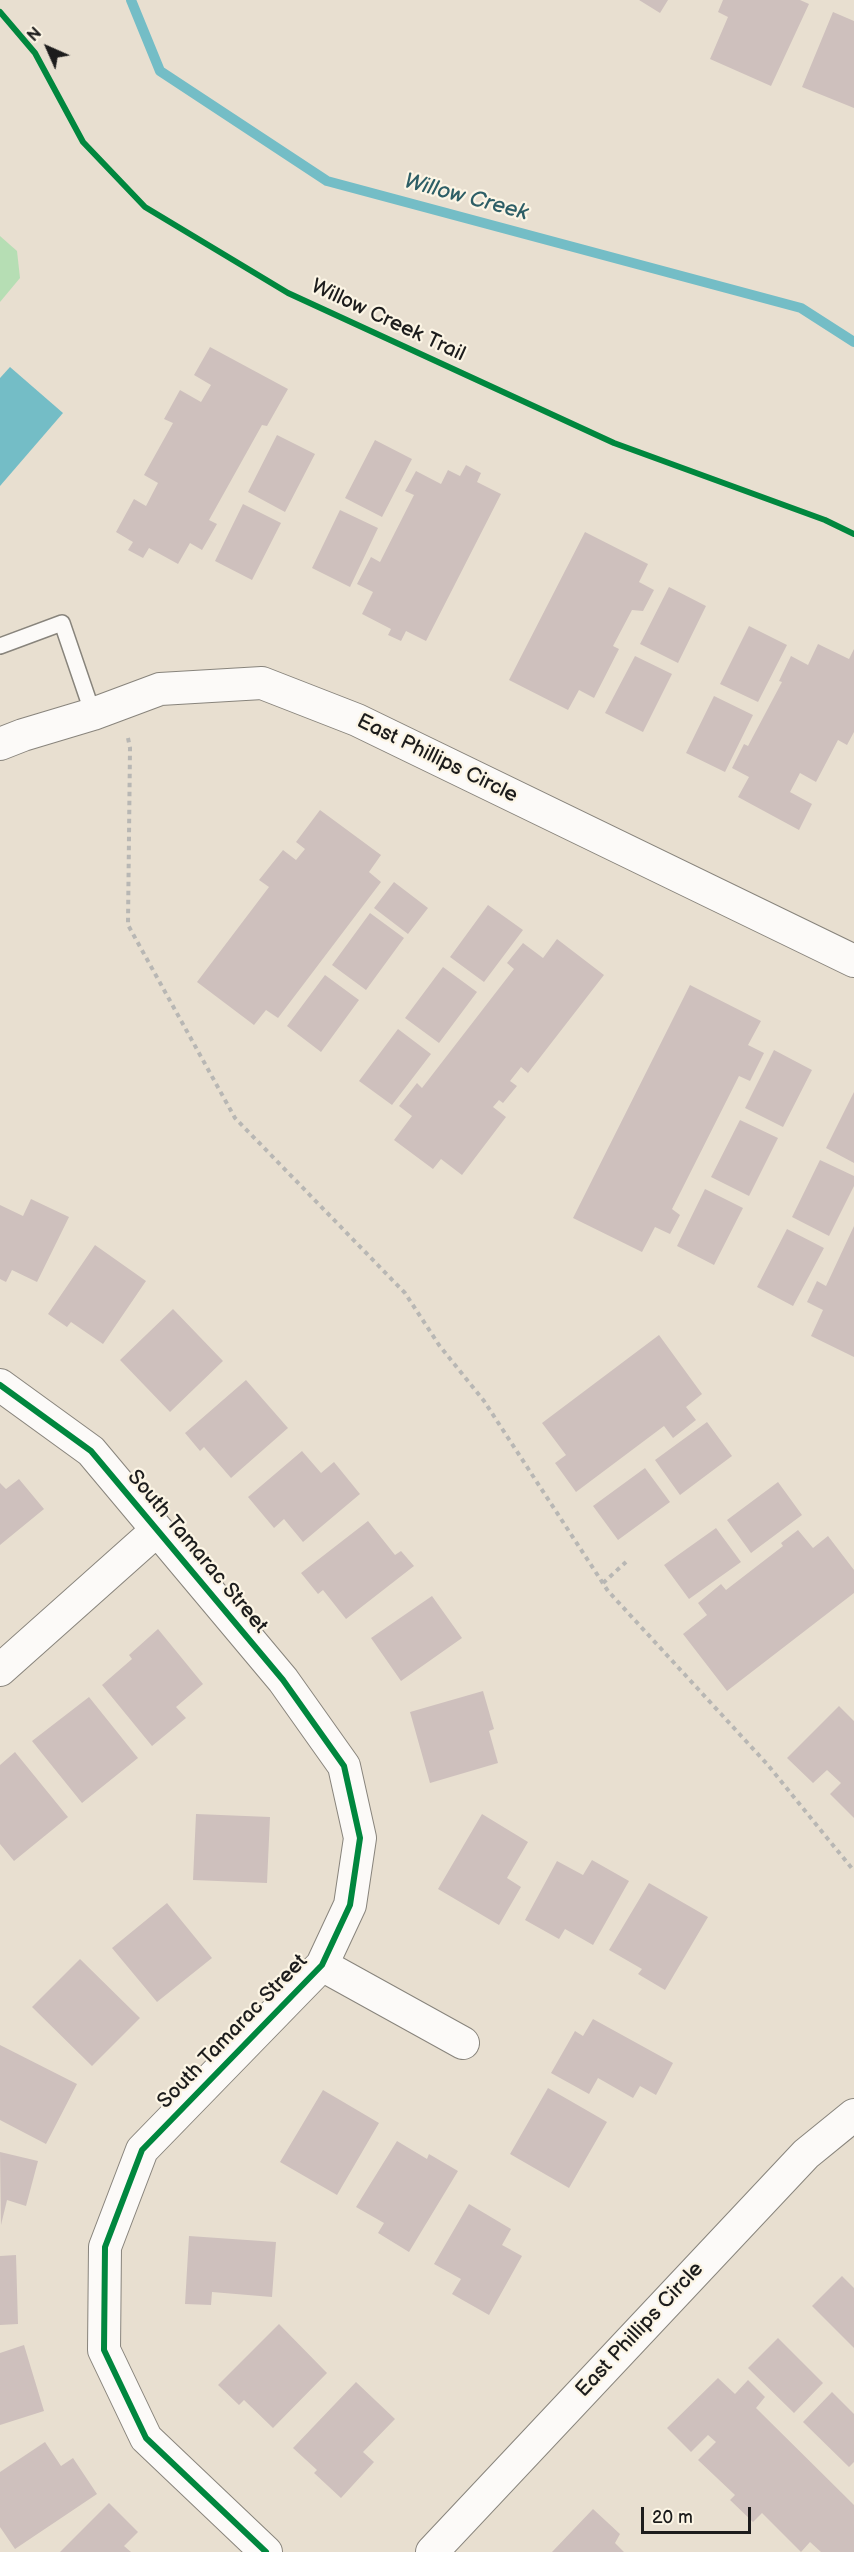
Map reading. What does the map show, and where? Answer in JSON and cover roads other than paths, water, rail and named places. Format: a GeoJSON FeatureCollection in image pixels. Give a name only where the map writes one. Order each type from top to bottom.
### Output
{"type":"FeatureCollection","features":[{"type":"Feature","properties":{"kind":"street","name":"East Phillips Circle"},"geometry":{"type":"LineString","coordinates":[[0,744],[160,689],[262,683],[357,720],[854,961]]}},
{"type":"Feature","properties":{"kind":"street","name":"South Tamarac Street"},"geometry":{"type":"LineString","coordinates":[[0,1385],[91,1451],[283,1680],[344,1766],[360,1838],[350,1905],[322,1965],[142,2150],[105,2247],[104,2350],[146,2438],[266,2552]]}},
{"type":"Feature","properties":{"kind":"street"},"geometry":{"type":"LineString","coordinates":[[0,1670],[156,1531]]}},
{"type":"Feature","properties":{"kind":"street","name":"South Tamarac Street"},"geometry":{"type":"LineString","coordinates":[[322,1965],[463,2043]]}},
{"type":"Feature","properties":{"kind":"street","name":"East Phillips Circle"},"geometry":{"type":"LineString","coordinates":[[432,2552],[806,2154],[854,2115]]}},
{"type":"Feature","properties":{"kind":"lane"},"geometry":{"type":"LineString","coordinates":[[0,646],[62,623],[107,709]]}},
{"type":"Feature","properties":{"kind":"water"},"geometry":{"type":"Polygon","coordinates":[[[10,367],[63,413],[0,486],[0,378],[10,367]]]}},
{"type":"Feature","properties":{"kind":"waterway","name":"Willow Creek"},"geometry":{"type":"LineString","coordinates":[[131,0],[160,71],[327,181],[801,308],[854,342]]}}]}
